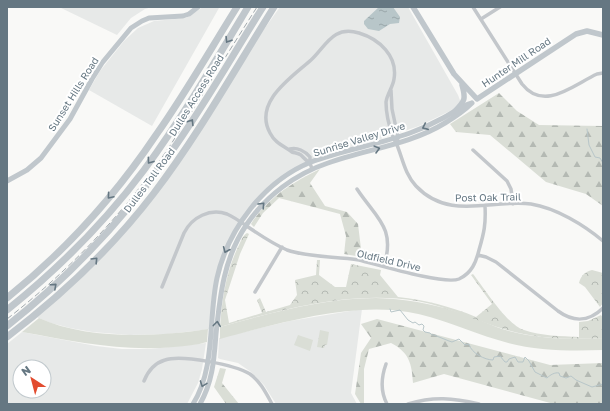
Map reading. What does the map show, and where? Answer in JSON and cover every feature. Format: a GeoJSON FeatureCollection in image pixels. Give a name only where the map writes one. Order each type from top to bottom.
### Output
{"type":"FeatureCollection","features":[{"type":"Feature","properties":{"kind":"highway"},"geometry":{"type":"LineString","coordinates":[[196,73],[232,7]]}},
{"type":"Feature","properties":{"kind":"highway","name":"Dulles Toll Road"},"geometry":{"type":"LineString","coordinates":[[7,298],[60,250],[111,195],[156,136],[237,7]]}},
{"type":"Feature","properties":{"kind":"highway","name":"Dulles Access Road"},"geometry":{"type":"LineString","coordinates":[[9,308],[53,271],[82,242],[110,212],[143,171],[170,132],[248,7]]}},
{"type":"Feature","properties":{"kind":"highway","name":"Dulles Access Road"},"geometry":{"type":"LineString","coordinates":[[7,326],[53,287],[83,258],[140,194],[182,136],[263,7]]}},
{"type":"Feature","properties":{"kind":"highway","name":"Dulles Toll Road"},"geometry":{"type":"LineString","coordinates":[[7,337],[36,315],[89,267],[144,205],[181,155],[274,7]]}},
{"type":"Feature","properties":{"kind":"highway"},"geometry":{"type":"LineString","coordinates":[[229,80],[280,7]]}},
{"type":"Feature","properties":{"kind":"main road","name":"Sunset Hills Road"},"geometry":{"type":"LineString","coordinates":[[7,181],[27,170],[41,158],[70,119],[102,63],[131,28],[149,18],[183,16],[189,14],[198,7]]}},
{"type":"Feature","properties":{"kind":"main road","name":"Hunter Mill Road"},"geometry":{"type":"LineString","coordinates":[[413,7],[450,70],[474,101],[579,32],[591,31],[603,35]]}},
{"type":"Feature","properties":{"kind":"main road"},"geometry":{"type":"LineString","coordinates":[[455,111],[462,104],[465,98],[462,85]]}},
{"type":"Feature","properties":{"kind":"main road","name":"Sunrise Valley Drive"},"geometry":{"type":"LineString","coordinates":[[193,404],[204,381],[208,362],[217,277],[226,250],[241,222],[256,203],[267,192],[289,175],[310,163],[336,154],[395,138],[428,125],[474,101]]}},
{"type":"Feature","properties":{"kind":"main road","name":"Sunrise Valley Drive"},"geometry":{"type":"LineString","coordinates":[[200,404],[210,382],[214,363],[220,296],[224,273],[234,247],[246,226],[258,210],[276,192],[312,169],[417,137],[439,127],[462,112],[474,101]]}},
{"type":"Feature","properties":{"kind":"street"},"geometry":{"type":"LineString","coordinates":[[473,7],[515,73],[528,90],[546,97],[560,94],[591,77],[603,73]]}},
{"type":"Feature","properties":{"kind":"street"},"geometry":{"type":"LineString","coordinates":[[481,19],[500,7]]}},
{"type":"Feature","properties":{"kind":"street"},"geometry":{"type":"LineString","coordinates":[[312,169],[310,157],[307,153],[295,148],[290,149],[277,142],[269,132],[266,123],[267,109],[270,102],[282,86],[316,55],[326,42],[340,33],[349,31],[358,32],[376,40],[393,61],[395,72],[391,90],[395,138],[397,144]]}},
{"type":"Feature","properties":{"kind":"street","name":"Post Oak Trail"},"geometry":{"type":"LineString","coordinates":[[397,144],[402,161],[415,185],[425,194],[437,201],[461,206],[532,204],[552,210],[568,218],[603,241]]}},
{"type":"Feature","properties":{"kind":"street"},"geometry":{"type":"LineString","coordinates":[[473,150],[507,181],[511,189],[513,204]]}},
{"type":"Feature","properties":{"kind":"street"},"geometry":{"type":"LineString","coordinates":[[357,189],[376,212],[384,226],[388,244],[388,253],[384,266]]}},
{"type":"Feature","properties":{"kind":"street","name":"Oldfield Drive"},"geometry":{"type":"LineString","coordinates":[[162,287],[184,233],[191,222],[204,214],[213,212],[228,214],[282,248],[305,254],[345,258],[439,280],[452,281],[460,279],[468,274],[478,255],[486,225],[485,206]]}},
{"type":"Feature","properties":{"kind":"street"},"geometry":{"type":"LineString","coordinates":[[255,292],[282,248]]}},
{"type":"Feature","properties":{"kind":"street"},"geometry":{"type":"LineString","coordinates":[[478,255],[496,262],[568,318],[586,318],[595,315],[603,308]]}},
{"type":"Feature","properties":{"kind":"street"},"geometry":{"type":"LineString","coordinates":[[144,381],[146,375],[152,367],[164,360],[179,358],[214,363],[239,368],[251,375],[263,388],[272,404]]}},
{"type":"Feature","properties":{"kind":"street"},"geometry":{"type":"LineString","coordinates":[[386,364],[382,382],[383,394],[387,404]]}},
{"type":"Feature","properties":{"kind":"street"},"geometry":{"type":"LineString","coordinates":[[408,404],[421,400],[438,398],[479,404]]}},
{"type":"Feature","properties":{"kind":"shaded area"},"geometry":{"type":"Polygon","coordinates":[[[59,7],[152,7],[145,9],[131,18],[117,35],[59,7]]]}},
{"type":"Feature","properties":{"kind":"shaded area"},"geometry":{"type":"Polygon","coordinates":[[[203,7],[219,8],[152,126],[89,90],[100,71],[124,41],[138,28],[154,21],[186,18],[203,7]]]}},
{"type":"Feature","properties":{"kind":"shaded area"},"geometry":{"type":"Polygon","coordinates":[[[280,7],[408,7],[458,95],[461,103],[450,111],[419,126],[336,154],[294,172],[261,197],[234,234],[220,265],[211,329],[168,334],[130,335],[92,332],[70,328],[51,323],[34,316],[63,291],[143,207],[232,74],[280,7]]]}},
{"type":"Feature","properties":{"kind":"shaded area"},"geometry":{"type":"Polygon","coordinates":[[[362,309],[351,393],[357,404],[276,404],[264,385],[251,372],[238,363],[218,358],[219,338],[290,321],[362,309]]]}},
{"type":"Feature","properties":{"kind":"shaded area"},"geometry":{"type":"Polygon","coordinates":[[[22,332],[96,346],[122,349],[150,349],[206,343],[198,383],[187,404],[7,404],[7,344],[22,332]]]}},
{"type":"Feature","properties":{"kind":"green space"},"geometry":{"type":"Polygon","coordinates":[[[499,93],[517,111],[539,125],[603,126],[603,206],[586,194],[546,182],[490,135],[456,132],[450,124],[499,93]]]}},
{"type":"Feature","properties":{"kind":"green space"},"geometry":{"type":"Polygon","coordinates":[[[320,169],[310,183],[325,206],[347,212],[358,224],[362,257],[344,254],[346,236],[340,214],[279,198],[263,213],[254,227],[251,224],[265,206],[281,192],[300,179],[320,169]]]}},
{"type":"Feature","properties":{"kind":"green space"},"geometry":{"type":"Polygon","coordinates":[[[247,233],[249,234],[240,254],[225,300],[229,323],[262,313],[257,300],[260,298],[266,312],[290,305],[297,295],[295,280],[316,275],[317,260],[320,260],[319,275],[335,287],[346,287],[351,264],[381,270],[380,275],[398,297],[437,304],[476,317],[492,304],[471,275],[473,274],[503,314],[517,327],[544,335],[579,337],[579,322],[588,321],[601,315],[603,318],[603,338],[566,339],[519,333],[484,323],[451,310],[417,301],[392,298],[367,298],[318,303],[268,314],[220,327],[223,296],[228,275],[239,245],[247,233]]]}},
{"type":"Feature","properties":{"kind":"green space"},"geometry":{"type":"Polygon","coordinates":[[[592,270],[603,273],[603,303],[600,307],[585,287],[579,283],[584,274],[592,270]]]}},
{"type":"Feature","properties":{"kind":"green space"},"geometry":{"type":"Polygon","coordinates":[[[376,298],[407,300],[437,306],[464,314],[502,329],[532,336],[567,339],[603,338],[603,350],[563,350],[511,344],[431,317],[408,312],[386,310],[362,310],[313,316],[220,339],[220,327],[258,317],[317,303],[376,298]]]}},
{"type":"Feature","properties":{"kind":"green space"},"geometry":{"type":"Polygon","coordinates":[[[39,318],[78,330],[122,335],[166,334],[208,329],[207,342],[174,347],[135,348],[98,345],[22,332],[39,318]]]}},
{"type":"Feature","properties":{"kind":"green space"},"geometry":{"type":"Polygon","coordinates":[[[377,319],[550,365],[603,363],[603,404],[554,404],[444,374],[413,383],[412,370],[406,355],[402,350],[391,343],[369,349],[364,369],[364,404],[361,404],[355,394],[361,353],[371,338],[361,324],[377,319]]]}},
{"type":"Feature","properties":{"kind":"green space"},"geometry":{"type":"Polygon","coordinates":[[[320,330],[329,332],[327,345],[325,345],[324,348],[317,347],[320,330]]]}},
{"type":"Feature","properties":{"kind":"green space"},"geometry":{"type":"Polygon","coordinates":[[[298,335],[313,340],[310,351],[294,345],[298,335]]]}},
{"type":"Feature","properties":{"kind":"green space"},"geometry":{"type":"Polygon","coordinates":[[[220,368],[226,369],[222,383],[239,404],[226,404],[214,387],[220,368]]]}},
{"type":"Feature","properties":{"kind":"water"},"geometry":{"type":"Polygon","coordinates":[[[379,7],[393,7],[400,17],[399,23],[390,24],[379,31],[368,29],[364,24],[364,21],[379,7]]]}},
{"type":"Feature","properties":{"kind":"waterway"},"geometry":{"type":"LineString","coordinates":[[587,129],[589,145],[595,157],[600,158],[603,163]]}},
{"type":"Feature","properties":{"kind":"waterway"},"geometry":{"type":"LineString","coordinates":[[390,309],[391,312],[400,310],[408,320],[419,325],[422,324],[425,332],[452,342],[459,339],[465,345],[469,344],[475,353],[486,359],[493,360],[494,357],[500,356],[505,362],[507,362],[509,359],[515,357],[518,362],[523,362],[525,357],[535,372],[547,378],[553,374],[559,373],[560,376],[566,378],[571,376],[576,380],[592,387],[603,384]]}},
{"type":"Feature","properties":{"kind":"railway"},"geometry":{"type":"LineString","coordinates":[[7,319],[47,286],[85,250],[137,191],[171,143],[257,7]]}}]}
